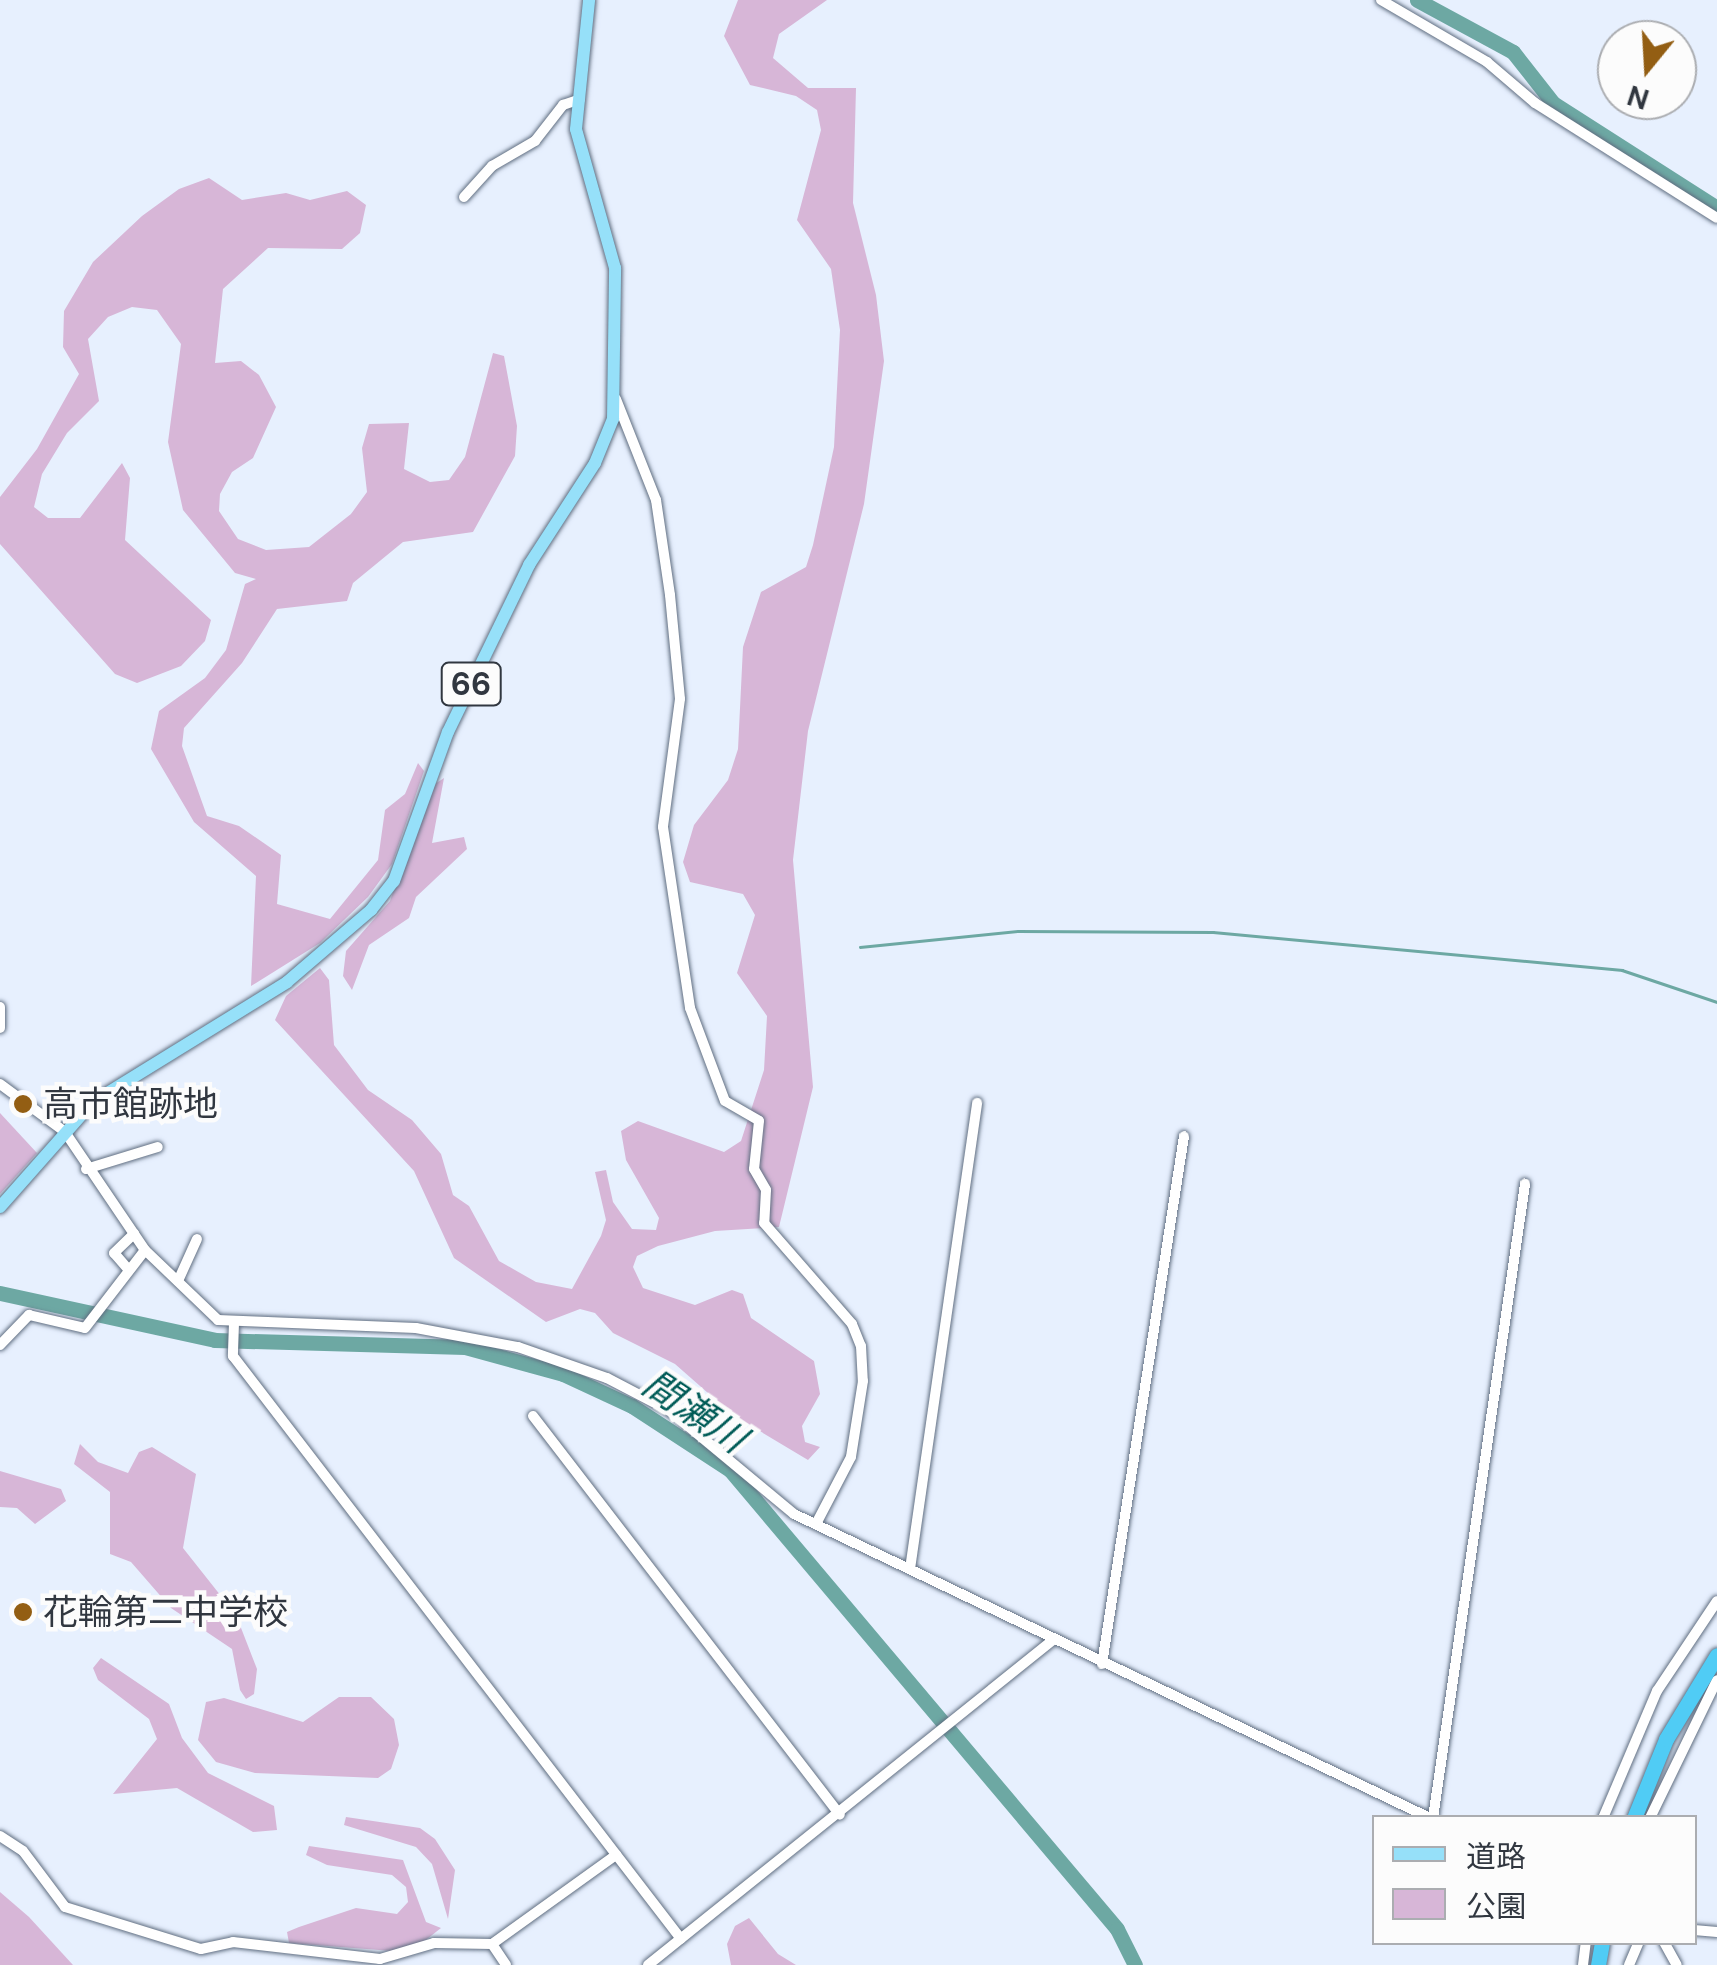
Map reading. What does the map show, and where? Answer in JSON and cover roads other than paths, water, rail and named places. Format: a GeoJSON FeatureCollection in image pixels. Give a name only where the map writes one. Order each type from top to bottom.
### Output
{"type":"FeatureCollection","features":[{"type":"Feature","properties":{"kind":"highway"},"geometry":{"type":"LineString","coordinates":[[1635,1815],[1666,1739],[1717,1655]]}},
{"type":"Feature","properties":{"kind":"main road","name":"66"},"geometry":{"type":"LineString","coordinates":[[0,1207],[65,1132],[126,1078],[286,982],[383,896],[440,748],[529,566],[595,463],[616,399],[615,268],[608,226],[580,161],[580,100],[589,0]]}},
{"type":"Feature","properties":{"kind":"street"},"geometry":{"type":"LineString","coordinates":[[1381,0],[1487,62],[1536,103],[1717,218]]}},
{"type":"Feature","properties":{"kind":"street"},"geometry":{"type":"LineString","coordinates":[[464,197],[492,166],[535,141],[563,104],[580,100]]}},
{"type":"Feature","properties":{"kind":"street"},"geometry":{"type":"LineString","coordinates":[[616,399],[656,500],[670,595],[680,699],[663,827],[690,1008],[725,1101],[759,1121],[754,1169],[766,1190],[764,1223],[852,1324],[861,1346],[863,1381],[850,1457],[816,1524]]}},
{"type":"Feature","properties":{"kind":"street"},"geometry":{"type":"LineString","coordinates":[[0,1008],[0,1028]]}},
{"type":"Feature","properties":{"kind":"street"},"geometry":{"type":"LineString","coordinates":[[0,1084],[65,1132],[145,1250],[218,1320],[234,1326],[416,1328],[518,1347],[589,1372],[670,1412],[794,1514],[1425,1815]]}},
{"type":"Feature","properties":{"kind":"street"},"geometry":{"type":"LineString","coordinates":[[910,1569],[977,1103]]}},
{"type":"Feature","properties":{"kind":"street"},"geometry":{"type":"LineString","coordinates":[[1102,1664],[1184,1136]]}},
{"type":"Feature","properties":{"kind":"street"},"geometry":{"type":"LineString","coordinates":[[86,1168],[158,1147]]}},
{"type":"Feature","properties":{"kind":"street"},"geometry":{"type":"LineString","coordinates":[[1431,1815],[1525,1184]]}},
{"type":"Feature","properties":{"kind":"street"},"geometry":{"type":"LineString","coordinates":[[128,1269],[114,1253],[134,1234]]}},
{"type":"Feature","properties":{"kind":"street"},"geometry":{"type":"LineString","coordinates":[[178,1281],[197,1239]]}},
{"type":"Feature","properties":{"kind":"street"},"geometry":{"type":"LineString","coordinates":[[0,1344],[30,1316],[85,1328],[145,1250]]}},
{"type":"Feature","properties":{"kind":"street"},"geometry":{"type":"LineString","coordinates":[[234,1326],[233,1356],[681,1939]]}},
{"type":"Feature","properties":{"kind":"street"},"geometry":{"type":"LineString","coordinates":[[533,1416],[840,1815]]}},
{"type":"Feature","properties":{"kind":"street"},"geometry":{"type":"LineString","coordinates":[[1603,1815],[1657,1692],[1717,1601]]}},
{"type":"Feature","properties":{"kind":"street"},"geometry":{"type":"LineString","coordinates":[[648,1965],[840,1815],[924,1740],[1053,1640]]}},
{"type":"Feature","properties":{"kind":"street"},"geometry":{"type":"LineString","coordinates":[[1651,1815],[1717,1680]]}},
{"type":"Feature","properties":{"kind":"street"},"geometry":{"type":"LineString","coordinates":[[0,1836],[23,1850],[64,1907],[201,1949],[233,1942],[380,1959],[434,1942],[492,1944],[616,1855]]}},
{"type":"Feature","properties":{"kind":"street"},"geometry":{"type":"LineString","coordinates":[[492,1944],[506,1965]]}},
{"type":"Feature","properties":{"kind":"waterway"},"geometry":{"type":"LineString","coordinates":[[1417,0],[1513,52],[1553,103],[1717,208]]}},
{"type":"Feature","properties":{"kind":"waterway"},"geometry":{"type":"LineString","coordinates":[[860,947],[1018,931],[1213,932],[1622,970],[1717,1002]]}},
{"type":"Feature","properties":{"kind":"waterway","name":"間瀬川"},"geometry":{"type":"LineString","coordinates":[[0,1293],[215,1340],[465,1347],[563,1374],[632,1406],[730,1470],[1117,1929],[1135,1965]]}},
{"type":"Feature","properties":{"kind":"place","name":"高市館跡地"},"geometry":{"type":"Point","coordinates":[23,1104]}},
{"type":"Feature","properties":{"kind":"place","name":"花輪第二中学校"},"geometry":{"type":"Point","coordinates":[23,1612]}}]}
